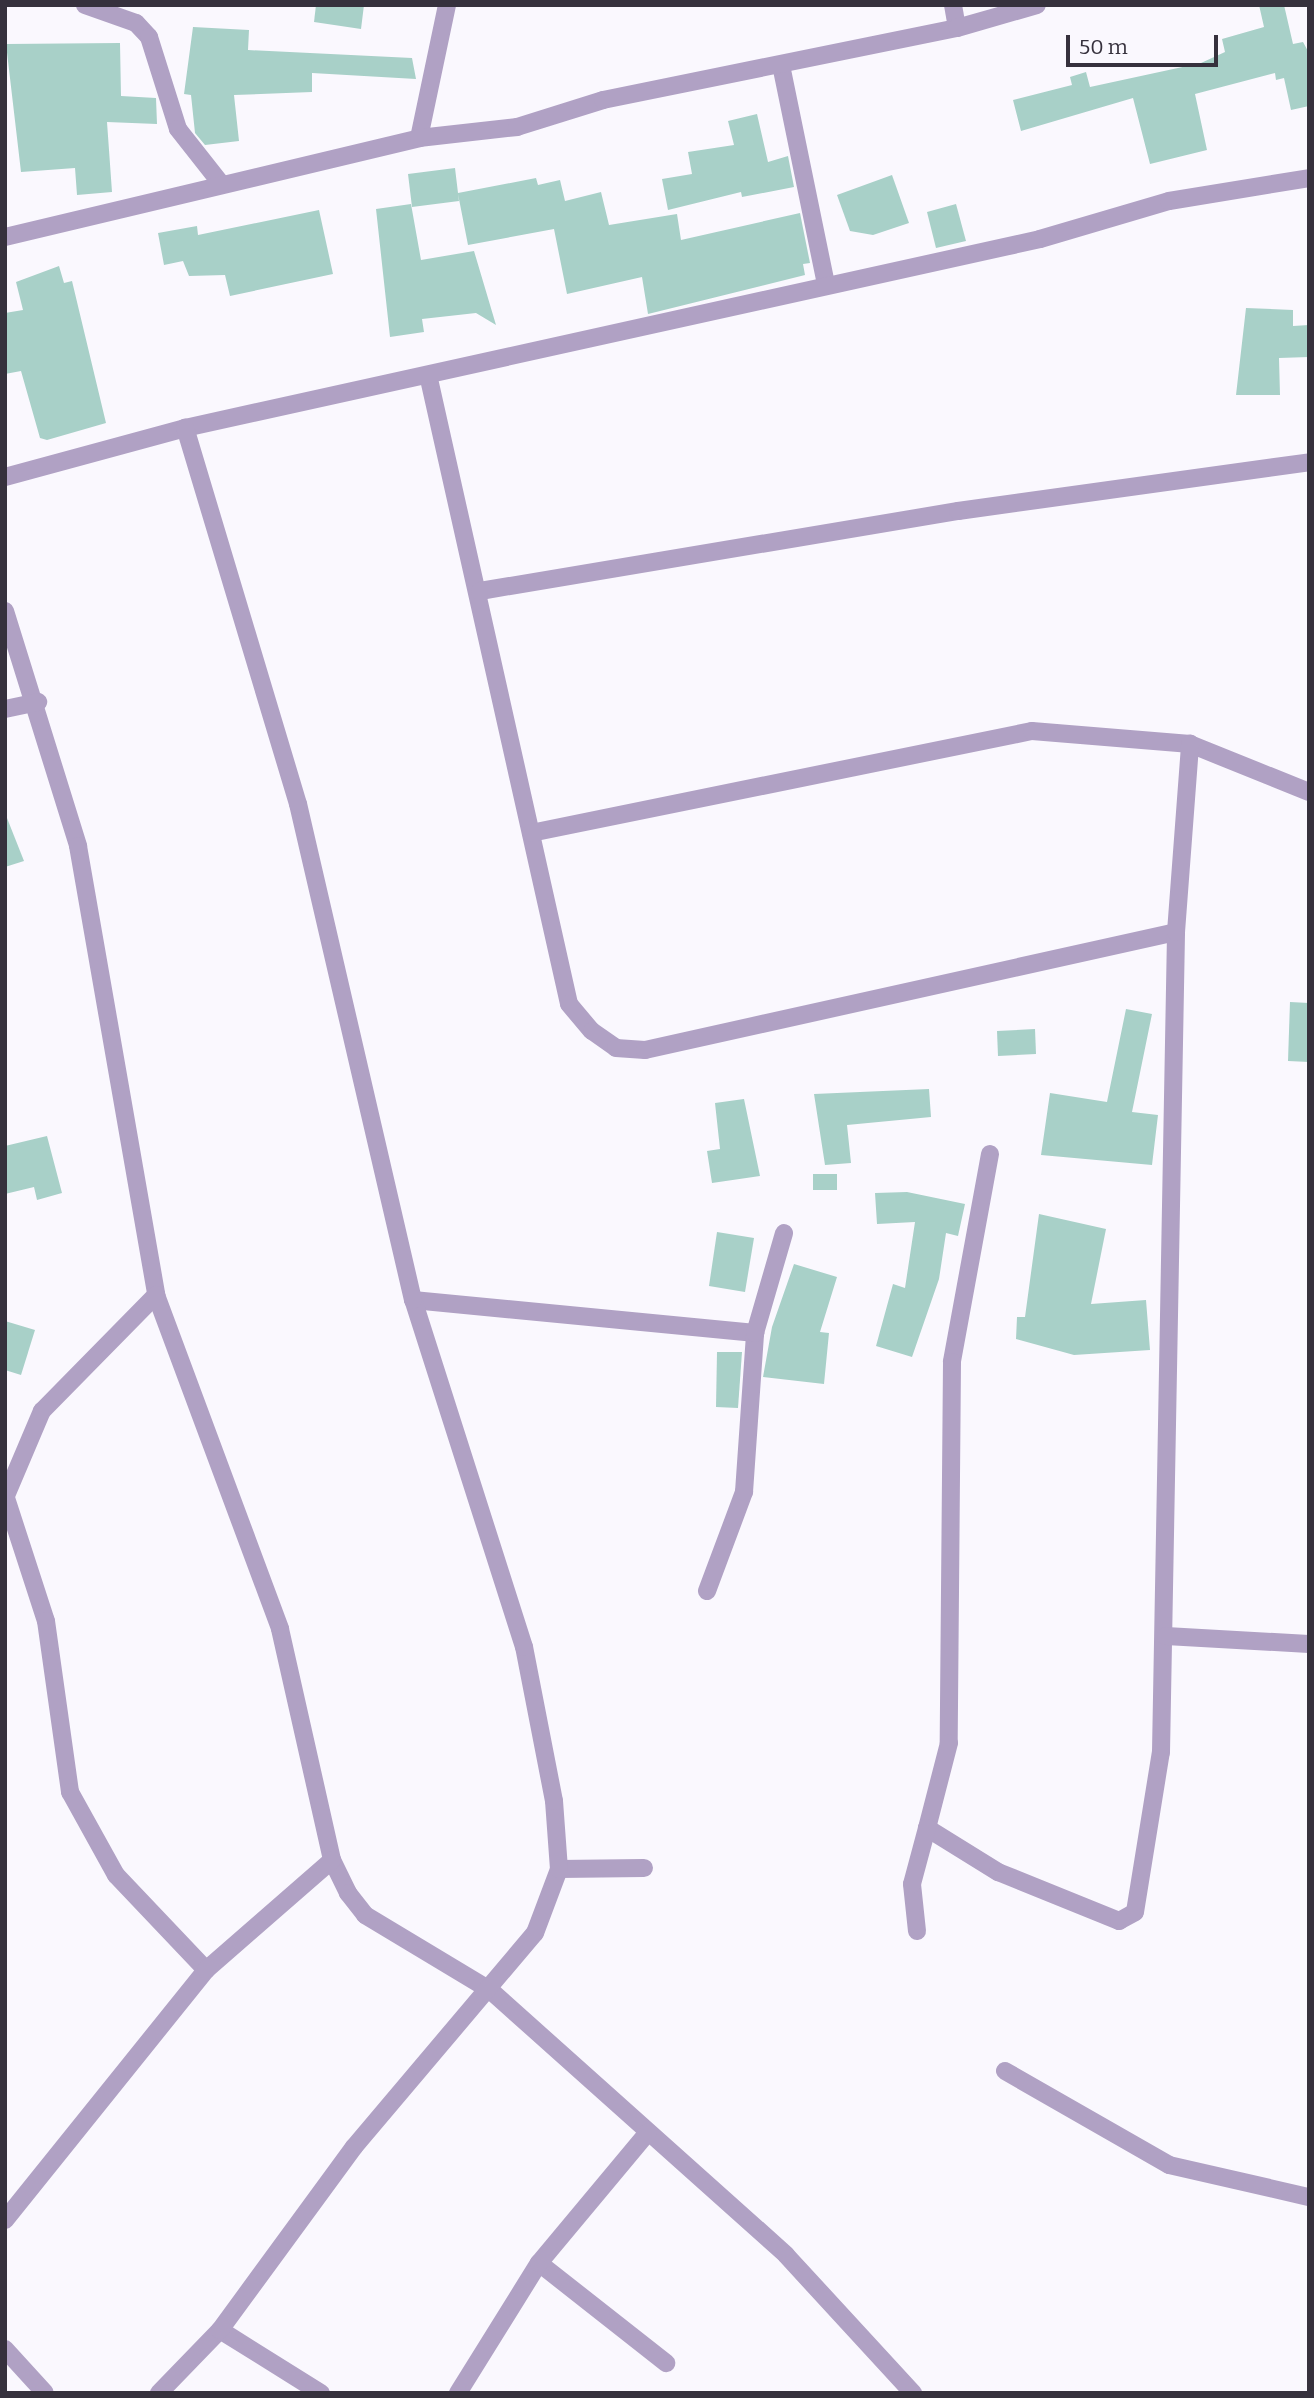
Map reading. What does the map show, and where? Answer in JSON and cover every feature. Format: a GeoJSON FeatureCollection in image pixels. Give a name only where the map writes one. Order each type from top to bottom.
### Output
{"type":"FeatureCollection","features":[{"type":"Feature","properties":{"kind":"street"},"geometry":{"type":"LineString","coordinates":[[85,5],[136,23],[149,37],[178,129],[222,185]]}},
{"type":"Feature","properties":{"kind":"street"},"geometry":{"type":"LineString","coordinates":[[419,138],[447,5]]}},
{"type":"Feature","properties":{"kind":"street"},"geometry":{"type":"LineString","coordinates":[[953,5],[957,28]]}},
{"type":"Feature","properties":{"kind":"street"},"geometry":{"type":"LineString","coordinates":[[5,237],[419,138],[507,129],[603,100],[957,28],[1037,5]]}},
{"type":"Feature","properties":{"kind":"street"},"geometry":{"type":"LineString","coordinates":[[781,65],[826,285]]}},
{"type":"Feature","properties":{"kind":"street"},"geometry":{"type":"LineString","coordinates":[[5,477],[185,428],[429,379],[826,285],[1040,239],[1169,201],[1309,178]]}},
{"type":"Feature","properties":{"kind":"street"},"geometry":{"type":"LineString","coordinates":[[429,379],[480,592],[569,1003],[579,1021],[616,1048],[645,1050],[756,1028],[1175,932]]}},
{"type":"Feature","properties":{"kind":"street"},"geometry":{"type":"LineString","coordinates":[[159,2393],[220,2330],[354,2147],[490,1990],[539,1925],[559,1869],[554,1801],[524,1647],[413,1300],[298,804],[185,428]]}},
{"type":"Feature","properties":{"kind":"street"},"geometry":{"type":"LineString","coordinates":[[480,592],[958,511],[1309,462]]}},
{"type":"Feature","properties":{"kind":"street"},"geometry":{"type":"LineString","coordinates":[[5,611],[38,702],[78,846],[156,1295],[280,1629],[332,1860],[365,1915],[490,1990],[786,2255],[913,2393]]}},
{"type":"Feature","properties":{"kind":"street"},"geometry":{"type":"LineString","coordinates":[[5,709],[38,702]]}},
{"type":"Feature","properties":{"kind":"street"},"geometry":{"type":"LineString","coordinates":[[531,833],[1007,734],[1052,731],[1191,744],[1309,792]]}},
{"type":"Feature","properties":{"kind":"street"},"geometry":{"type":"LineString","coordinates":[[927,1828],[998,1872],[1119,1921],[1129,1918],[1135,1912],[1161,1752],[1167,1636],[1165,1309],[1175,932],[1191,744]]}},
{"type":"Feature","properties":{"kind":"street"},"geometry":{"type":"LineString","coordinates":[[917,1931],[912,1884],[949,1744],[952,1362],[990,1154]]}},
{"type":"Feature","properties":{"kind":"street"},"geometry":{"type":"LineString","coordinates":[[708,1591],[744,1492],[755,1333],[784,1233]]}},
{"type":"Feature","properties":{"kind":"street"},"geometry":{"type":"LineString","coordinates":[[156,1295],[49,1402],[5,1498],[46,1621],[70,1792],[116,1875],[206,1970]]}},
{"type":"Feature","properties":{"kind":"street"},"geometry":{"type":"LineString","coordinates":[[413,1300],[755,1333]]}},
{"type":"Feature","properties":{"kind":"street"},"geometry":{"type":"LineString","coordinates":[[1167,1636],[1309,1644]]}},
{"type":"Feature","properties":{"kind":"street"},"geometry":{"type":"LineString","coordinates":[[5,2220],[206,1970],[332,1860]]}},
{"type":"Feature","properties":{"kind":"street"},"geometry":{"type":"LineString","coordinates":[[559,1869],[644,1868]]}},
{"type":"Feature","properties":{"kind":"street"},"geometry":{"type":"LineString","coordinates":[[1005,2071],[1169,2165],[1309,2197]]}},
{"type":"Feature","properties":{"kind":"street"},"geometry":{"type":"LineString","coordinates":[[458,2393],[539,2263],[648,2132]]}},
{"type":"Feature","properties":{"kind":"street"},"geometry":{"type":"LineString","coordinates":[[539,2263],[666,2363]]}},
{"type":"Feature","properties":{"kind":"street"},"geometry":{"type":"LineString","coordinates":[[220,2330],[321,2393]]}},
{"type":"Feature","properties":{"kind":"street"},"geometry":{"type":"LineString","coordinates":[[5,2349],[45,2393]]}},
{"type":"Feature","properties":{"kind":"building"},"geometry":{"type":"Polygon","coordinates":[[[316,5],[364,5],[361,29],[314,22],[316,5]]]}},
{"type":"Feature","properties":{"kind":"building"},"geometry":{"type":"Polygon","coordinates":[[[1259,5],[1284,5],[1293,44],[1303,42],[1309,53],[1309,106],[1291,110],[1284,78],[1276,80],[1275,73],[1195,94],[1207,150],[1150,164],[1133,98],[1021,131],[1013,100],[1072,85],[1070,77],[1086,72],[1090,87],[1201,63],[1225,52],[1222,39],[1264,27],[1259,5]]]}},
{"type":"Feature","properties":{"kind":"building"},"geometry":{"type":"Polygon","coordinates":[[[193,27],[249,30],[248,50],[412,58],[416,79],[312,73],[312,92],[234,95],[239,141],[205,145],[195,133],[191,95],[184,94],[193,27]]]}},
{"type":"Feature","properties":{"kind":"building"},"geometry":{"type":"Polygon","coordinates":[[[120,43],[121,96],[156,98],[157,124],[107,122],[112,192],[77,195],[75,168],[21,172],[6,44],[120,43]]]}},
{"type":"Feature","properties":{"kind":"building"},"geometry":{"type":"Polygon","coordinates":[[[757,114],[768,162],[788,156],[794,187],[742,197],[741,192],[668,210],[662,179],[692,174],[688,152],[734,145],[728,121],[757,114]]]}},
{"type":"Feature","properties":{"kind":"building"},"geometry":{"type":"Polygon","coordinates":[[[455,168],[458,193],[536,178],[538,185],[560,180],[565,201],[601,192],[609,225],[677,214],[681,240],[800,213],[810,263],[803,264],[805,275],[648,314],[642,277],[567,294],[554,229],[468,245],[458,194],[459,201],[412,207],[408,174],[455,168]]]}},
{"type":"Feature","properties":{"kind":"building"},"geometry":{"type":"Polygon","coordinates":[[[892,175],[909,223],[873,235],[850,231],[837,195],[892,175]]]}},
{"type":"Feature","properties":{"kind":"building"},"geometry":{"type":"Polygon","coordinates":[[[411,204],[421,260],[474,251],[496,325],[476,313],[422,319],[424,332],[390,337],[376,209],[411,204]]]}},
{"type":"Feature","properties":{"kind":"building"},"geometry":{"type":"Polygon","coordinates":[[[956,204],[966,241],[936,248],[927,212],[956,204]]]}},
{"type":"Feature","properties":{"kind":"building"},"geometry":{"type":"Polygon","coordinates":[[[319,210],[333,274],[230,296],[225,275],[189,276],[183,261],[164,265],[158,233],[197,226],[198,235],[319,210]]]}},
{"type":"Feature","properties":{"kind":"building"},"geometry":{"type":"Polygon","coordinates":[[[59,266],[64,283],[72,281],[106,423],[47,440],[40,438],[21,371],[5,374],[5,313],[23,310],[16,282],[59,266]]]}},
{"type":"Feature","properties":{"kind":"building"},"geometry":{"type":"Polygon","coordinates":[[[1246,308],[1293,310],[1293,326],[1309,325],[1309,357],[1279,358],[1280,395],[1236,395],[1246,308]]]}},
{"type":"Feature","properties":{"kind":"building"},"geometry":{"type":"Polygon","coordinates":[[[5,813],[24,861],[5,867],[5,813]]]}},
{"type":"Feature","properties":{"kind":"building"},"geometry":{"type":"Polygon","coordinates":[[[1290,1002],[1309,1003],[1309,1062],[1288,1061],[1290,1002]]]}},
{"type":"Feature","properties":{"kind":"building"},"geometry":{"type":"Polygon","coordinates":[[[1126,1009],[1152,1014],[1132,1112],[1158,1115],[1152,1165],[1041,1155],[1050,1093],[1107,1102],[1126,1009]]]}},
{"type":"Feature","properties":{"kind":"building"},"geometry":{"type":"Polygon","coordinates":[[[1035,1029],[1036,1054],[998,1056],[997,1031],[1035,1029]]]}},
{"type":"Feature","properties":{"kind":"building"},"geometry":{"type":"Polygon","coordinates":[[[929,1089],[931,1117],[847,1125],[851,1163],[825,1165],[814,1094],[929,1089]]]}},
{"type":"Feature","properties":{"kind":"building"},"geometry":{"type":"Polygon","coordinates":[[[744,1099],[760,1176],[712,1183],[707,1151],[720,1149],[715,1103],[744,1099]]]}},
{"type":"Feature","properties":{"kind":"building"},"geometry":{"type":"Polygon","coordinates":[[[47,1136],[62,1193],[37,1200],[34,1187],[5,1194],[5,1146],[47,1136]]]}},
{"type":"Feature","properties":{"kind":"building"},"geometry":{"type":"Polygon","coordinates":[[[813,1174],[837,1174],[837,1190],[813,1190],[813,1174]]]}},
{"type":"Feature","properties":{"kind":"building"},"geometry":{"type":"Polygon","coordinates":[[[907,1192],[965,1204],[958,1236],[946,1233],[939,1279],[912,1357],[876,1346],[893,1284],[905,1288],[915,1222],[877,1224],[875,1193],[907,1192]]]}},
{"type":"Feature","properties":{"kind":"building"},"geometry":{"type":"Polygon","coordinates":[[[1039,1214],[1106,1229],[1091,1304],[1146,1300],[1150,1350],[1074,1355],[1016,1339],[1017,1317],[1025,1317],[1039,1214]]]}},
{"type":"Feature","properties":{"kind":"building"},"geometry":{"type":"Polygon","coordinates":[[[717,1232],[754,1238],[745,1292],[709,1286],[717,1232]]]}},
{"type":"Feature","properties":{"kind":"building"},"geometry":{"type":"Polygon","coordinates":[[[794,1264],[837,1277],[820,1332],[829,1333],[824,1384],[763,1377],[772,1327],[794,1264]]]}},
{"type":"Feature","properties":{"kind":"building"},"geometry":{"type":"Polygon","coordinates":[[[5,1321],[35,1330],[21,1375],[5,1370],[5,1321]]]}},
{"type":"Feature","properties":{"kind":"building"},"geometry":{"type":"Polygon","coordinates":[[[717,1352],[742,1352],[738,1408],[716,1407],[717,1352]]]}}]}
